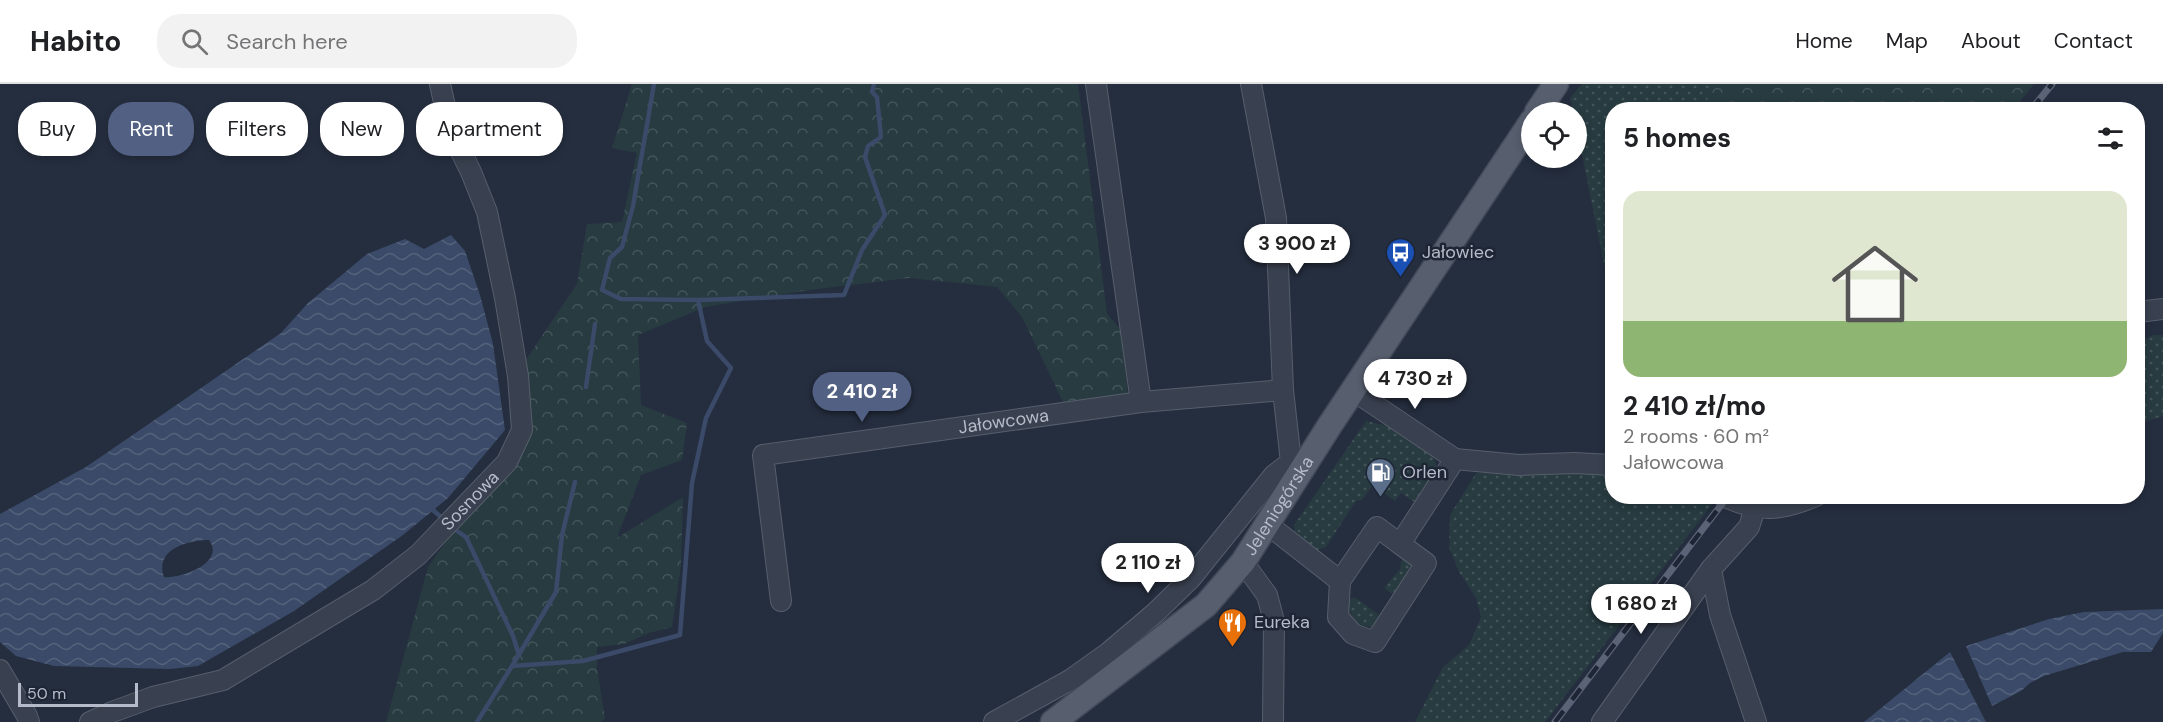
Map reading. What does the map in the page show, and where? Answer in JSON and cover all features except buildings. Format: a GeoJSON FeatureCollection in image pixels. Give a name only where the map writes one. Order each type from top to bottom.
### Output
{"type":"FeatureCollection","features":[{"type":"Feature","properties":{"kind":"main road"},"geometry":{"type":"LineString","coordinates":[[1544,102],[1556,84]]}},
{"type":"Feature","properties":{"kind":"main road","name":"Jeleniogórska"},"geometry":{"type":"LineString","coordinates":[[1053,722],[1206,605],[1243,562],[1267,524],[1294,470],[1354,391],[1521,138]]}},
{"type":"Feature","properties":{"kind":"street","name":"Sosnowa"},"geometry":{"type":"LineString","coordinates":[[90,722],[153,697],[223,680],[374,590],[418,555],[507,462],[522,430],[518,376],[505,298],[487,212],[450,129],[440,84]]}},
{"type":"Feature","properties":{"kind":"street"},"geometry":{"type":"LineString","coordinates":[[1096,84],[1141,402]]}},
{"type":"Feature","properties":{"kind":"street"},"geometry":{"type":"LineString","coordinates":[[994,722],[1070,681],[1108,652],[1191,578],[1275,475],[1294,470],[1283,390],[1276,219],[1251,84]]}},
{"type":"Feature","properties":{"kind":"street"},"geometry":{"type":"LineString","coordinates":[[2145,311],[2163,309]]}},
{"type":"Feature","properties":{"kind":"street","name":"Jałowcowa"},"geometry":{"type":"LineString","coordinates":[[781,601],[763,455],[1141,402],[1283,390]]}},
{"type":"Feature","properties":{"kind":"street"},"geometry":{"type":"LineString","coordinates":[[1354,391],[1455,459],[1519,465],[1605,465]]}},
{"type":"Feature","properties":{"kind":"street"},"geometry":{"type":"LineString","coordinates":[[1400,544],[1455,459]]}},
{"type":"Feature","properties":{"kind":"street"},"geometry":{"type":"LineString","coordinates":[[1744,504],[1755,508],[1777,509],[1792,504]]}},
{"type":"Feature","properties":{"kind":"street"},"geometry":{"type":"LineString","coordinates":[[1602,722],[1711,569],[1749,527],[1755,508]]}},
{"type":"Feature","properties":{"kind":"street"},"geometry":{"type":"LineString","coordinates":[[1267,524],[1340,580]]}},
{"type":"Feature","properties":{"kind":"street"},"geometry":{"type":"LineString","coordinates":[[1377,527],[1426,564],[1375,642],[1353,634],[1338,617],[1340,580],[1377,527]]}},
{"type":"Feature","properties":{"kind":"street"},"geometry":{"type":"LineString","coordinates":[[1243,562],[1267,595],[1274,621],[1273,722]]}},
{"type":"Feature","properties":{"kind":"street"},"geometry":{"type":"LineString","coordinates":[[1711,569],[1720,615],[1756,722]]}},
{"type":"Feature","properties":{"kind":"street"},"geometry":{"type":"LineString","coordinates":[[0,670],[27,716],[28,722]]}},
{"type":"Feature","properties":{"kind":"green space"},"geometry":{"type":"Polygon","coordinates":[[[632,84],[1078,84],[1107,314],[1121,330],[1128,396],[1065,406],[1022,317],[997,287],[909,278],[809,290],[705,307],[638,335],[641,405],[687,423],[682,460],[641,475],[617,538],[683,497],[681,566],[672,627],[649,633],[624,644],[597,647],[597,668],[605,719],[600,722],[386,722],[428,567],[452,533],[513,464],[523,364],[577,284],[587,224],[622,222],[637,153],[612,148],[632,84]]]}},
{"type":"Feature","properties":{"kind":"green space"},"geometry":{"type":"Polygon","coordinates":[[[1582,84],[1716,84],[1706,102],[1605,102],[1605,268],[1585,168],[1587,168],[1587,102],[1571,102],[1570,98],[1582,84]]]}},
{"type":"Feature","properties":{"kind":"green space"},"geometry":{"type":"Polygon","coordinates":[[[1716,84],[2034,84],[2020,102],[1706,102],[1716,84]]]}},
{"type":"Feature","properties":{"kind":"green space"},"geometry":{"type":"Polygon","coordinates":[[[2153,335],[2163,335],[2163,416],[2145,422],[2145,339],[2153,335]]]}},
{"type":"Feature","properties":{"kind":"green space"},"geometry":{"type":"Polygon","coordinates":[[[1366,421],[1388,426],[1429,451],[1436,464],[1436,471],[1416,503],[1401,493],[1395,501],[1373,485],[1362,500],[1356,501],[1326,547],[1315,551],[1295,534],[1294,525],[1366,421]]]}},
{"type":"Feature","properties":{"kind":"green space"},"geometry":{"type":"Polygon","coordinates":[[[1476,473],[1605,474],[1605,504],[1712,504],[1545,722],[1415,722],[1443,667],[1469,645],[1481,617],[1476,598],[1459,572],[1449,547],[1450,515],[1476,473]]]}},
{"type":"Feature","properties":{"kind":"green space"},"geometry":{"type":"Polygon","coordinates":[[[1405,557],[1410,559],[1410,570],[1396,597],[1384,588],[1400,569],[1405,557]]]}},
{"type":"Feature","properties":{"kind":"green space"},"geometry":{"type":"Polygon","coordinates":[[[1356,598],[1382,617],[1374,626],[1363,625],[1355,620],[1348,600],[1356,598]]]}},
{"type":"Feature","properties":{"kind":"water"},"geometry":{"type":"Polygon","coordinates":[[[451,235],[465,251],[493,344],[505,430],[448,498],[403,535],[294,611],[198,666],[170,669],[54,666],[16,656],[0,642],[0,514],[86,467],[281,333],[308,303],[367,254],[405,239],[424,249],[451,235]],[[209,540],[183,544],[175,548],[164,559],[162,567],[164,577],[181,575],[199,568],[212,556],[213,548],[209,540]]]}},
{"type":"Feature","properties":{"kind":"water"},"geometry":{"type":"Polygon","coordinates":[[[2163,609],[2163,633],[2151,652],[2123,652],[2044,676],[1992,706],[1966,646],[2049,619],[2084,612],[2163,609]]]}},
{"type":"Feature","properties":{"kind":"water"},"geometry":{"type":"Polygon","coordinates":[[[1950,652],[1986,722],[1864,722],[1950,652]]]}},
{"type":"Feature","properties":{"kind":"waterway"},"geometry":{"type":"LineString","coordinates":[[654,84],[633,206],[622,247],[610,258],[602,290],[621,299],[698,300]]}},
{"type":"Feature","properties":{"kind":"waterway"},"geometry":{"type":"LineString","coordinates":[[477,722],[512,666],[583,661],[680,635],[692,483],[706,418],[731,368],[707,341],[698,300],[844,295],[862,250],[885,215],[865,157],[868,146],[881,137],[877,97],[872,92],[874,84]]}},
{"type":"Feature","properties":{"kind":"waterway"},"geometry":{"type":"LineString","coordinates":[[586,387],[595,324]]}},
{"type":"Feature","properties":{"kind":"waterway"},"geometry":{"type":"LineString","coordinates":[[512,666],[556,592],[562,535],[575,482]]}},
{"type":"Feature","properties":{"kind":"waterway"},"geometry":{"type":"LineString","coordinates":[[434,511],[441,517]]}},
{"type":"Feature","properties":{"kind":"waterway"},"geometry":{"type":"LineString","coordinates":[[457,531],[466,537],[513,636],[519,655]]}},
{"type":"Feature","properties":{"kind":"railway"},"geometry":{"type":"LineString","coordinates":[[2037,102],[2052,84]]}},
{"type":"Feature","properties":{"kind":"railway"},"geometry":{"type":"LineString","coordinates":[[1555,722],[1722,504]]}},
{"type":"Feature","properties":{"kind":"place","name":"Jałowiec"},"geometry":{"type":"Point","coordinates":[1401,278]}},
{"type":"Feature","properties":{"kind":"place","name":"Orlen"},"geometry":{"type":"Point","coordinates":[1381,498]}},
{"type":"Feature","properties":{"kind":"place","name":"Eureka"},"geometry":{"type":"Point","coordinates":[1233,648]}}]}
